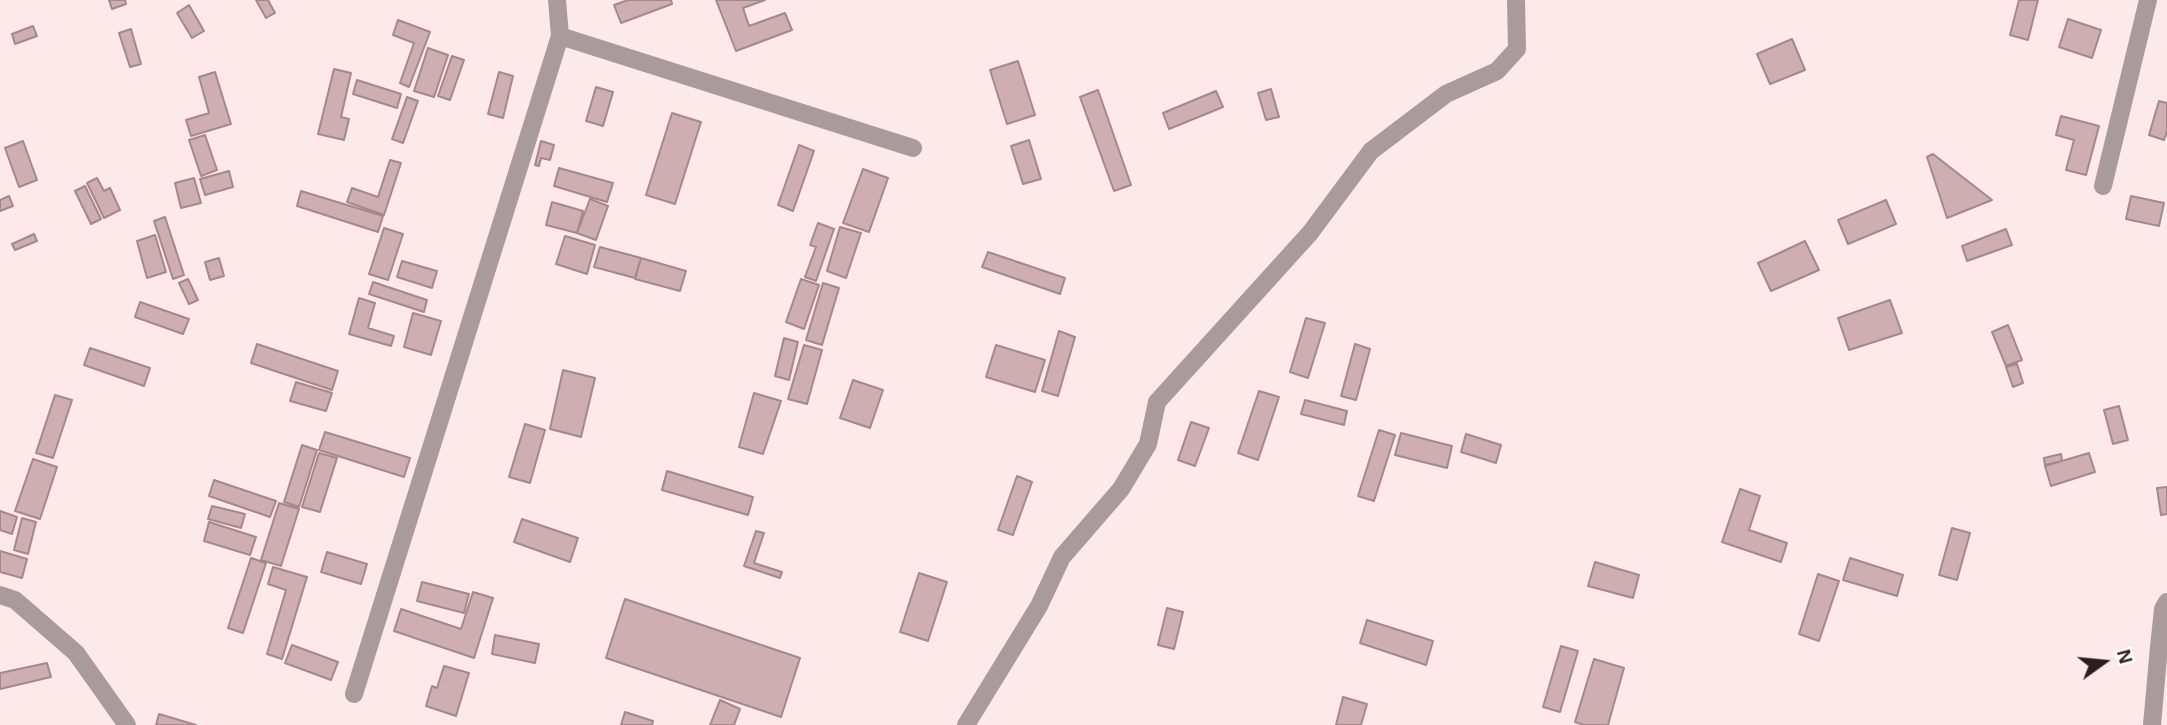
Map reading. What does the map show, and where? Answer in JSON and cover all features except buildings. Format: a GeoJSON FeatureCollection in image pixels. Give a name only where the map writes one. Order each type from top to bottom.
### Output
{"type":"FeatureCollection","features":[{"type":"Feature","properties":{"kind":"street"},"geometry":{"type":"LineString","coordinates":[[354,694],[560,36],[557,0]]}},
{"type":"Feature","properties":{"kind":"street"},"geometry":{"type":"LineString","coordinates":[[967,725],[1039,606],[1062,557],[1121,489],[1148,444],[1157,402],[1310,233],[1370,151],[1446,94],[1497,71],[1517,48],[1516,0]]}},
{"type":"Feature","properties":{"kind":"street"},"geometry":{"type":"LineString","coordinates":[[2103,186],[2148,0]]}},
{"type":"Feature","properties":{"kind":"street"},"geometry":{"type":"LineString","coordinates":[[560,36],[914,148]]}},
{"type":"Feature","properties":{"kind":"street"},"geometry":{"type":"LineString","coordinates":[[0,595],[15,600],[76,653],[127,725]]}},
{"type":"Feature","properties":{"kind":"street"},"geometry":{"type":"LineString","coordinates":[[2152,725],[2159,646],[2167,602]]}}]}
